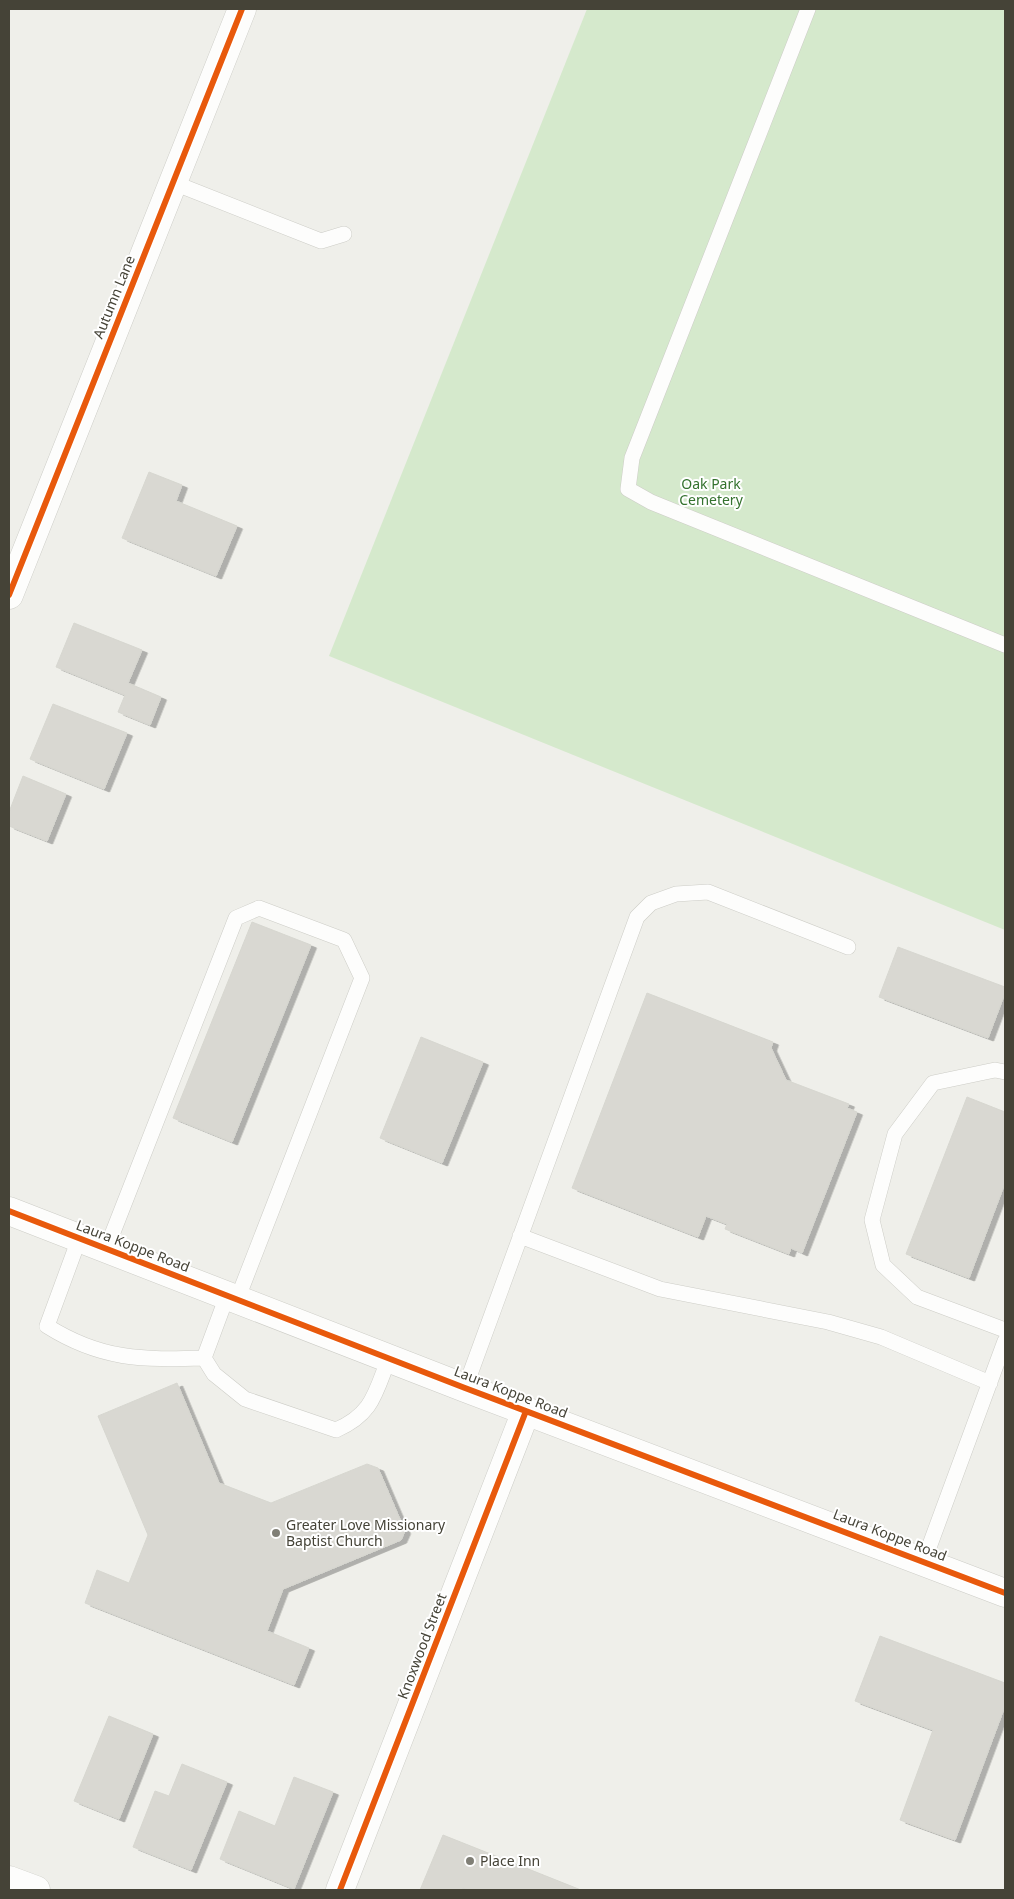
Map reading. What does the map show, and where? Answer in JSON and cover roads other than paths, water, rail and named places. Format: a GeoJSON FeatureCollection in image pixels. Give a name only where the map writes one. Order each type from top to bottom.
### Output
{"type":"FeatureCollection","features":[{"type":"Feature","properties":{"kind":"street","name":"Autumn Lane"},"geometry":{"type":"LineString","coordinates":[[9,595],[242,9]]}},
{"type":"Feature","properties":{"kind":"street","name":"Laura Koppe Road"},"geometry":{"type":"LineString","coordinates":[[9,1211],[465,1388],[1005,1593]]}},
{"type":"Feature","properties":{"kind":"street","name":"Knoxwood Street"},"geometry":{"type":"LineString","coordinates":[[340,1890],[526,1411]]}},
{"type":"Feature","properties":{"kind":"street"},"geometry":{"type":"LineString","coordinates":[[9,1880],[36,1890]]}},
{"type":"Feature","properties":{"kind":"lane"},"geometry":{"type":"LineString","coordinates":[[808,9],[632,458],[628,489],[651,502],[1005,645]]}},
{"type":"Feature","properties":{"kind":"lane"},"geometry":{"type":"LineString","coordinates":[[174,184],[322,241],[344,234]]}},
{"type":"Feature","properties":{"kind":"lane"},"geometry":{"type":"LineString","coordinates":[[465,1388],[637,917],[651,903],[676,894],[708,892],[848,947]]}},
{"type":"Feature","properties":{"kind":"lane"},"geometry":{"type":"LineString","coordinates":[[106,1250],[236,918],[259,908],[344,940],[362,978],[232,1298],[204,1358]]}},
{"type":"Feature","properties":{"kind":"lane"},"geometry":{"type":"LineString","coordinates":[[1005,1072],[995,1070],[933,1083],[895,1134],[872,1220],[883,1265],[917,1297],[1005,1330]]}},
{"type":"Feature","properties":{"kind":"lane"},"geometry":{"type":"LineString","coordinates":[[520,1236],[660,1289],[828,1322],[881,1337],[990,1383]]}},
{"type":"Feature","properties":{"kind":"lane"},"geometry":{"type":"LineString","coordinates":[[79,1239],[47,1326],[71,1342],[113,1355],[148,1360],[204,1358]]}},
{"type":"Feature","properties":{"kind":"lane"},"geometry":{"type":"LineString","coordinates":[[924,1561],[1005,1341]]}},
{"type":"Feature","properties":{"kind":"lane"},"geometry":{"type":"LineString","coordinates":[[204,1358],[214,1374],[245,1399],[336,1430],[354,1422],[371,1404],[389,1358]]}},
{"type":"Feature","properties":{"kind":"place","name":"Greater Love Missionary Baptist Church"},"geometry":{"type":"Point","coordinates":[276,1533]}},
{"type":"Feature","properties":{"kind":"place","name":"Place Inn"},"geometry":{"type":"Point","coordinates":[470,1861]}},
{"type":"Feature","properties":{"kind":"park label","name":"Oak Park Cemetery"},"geometry":{"type":"Point","coordinates":[711,492]}}]}
